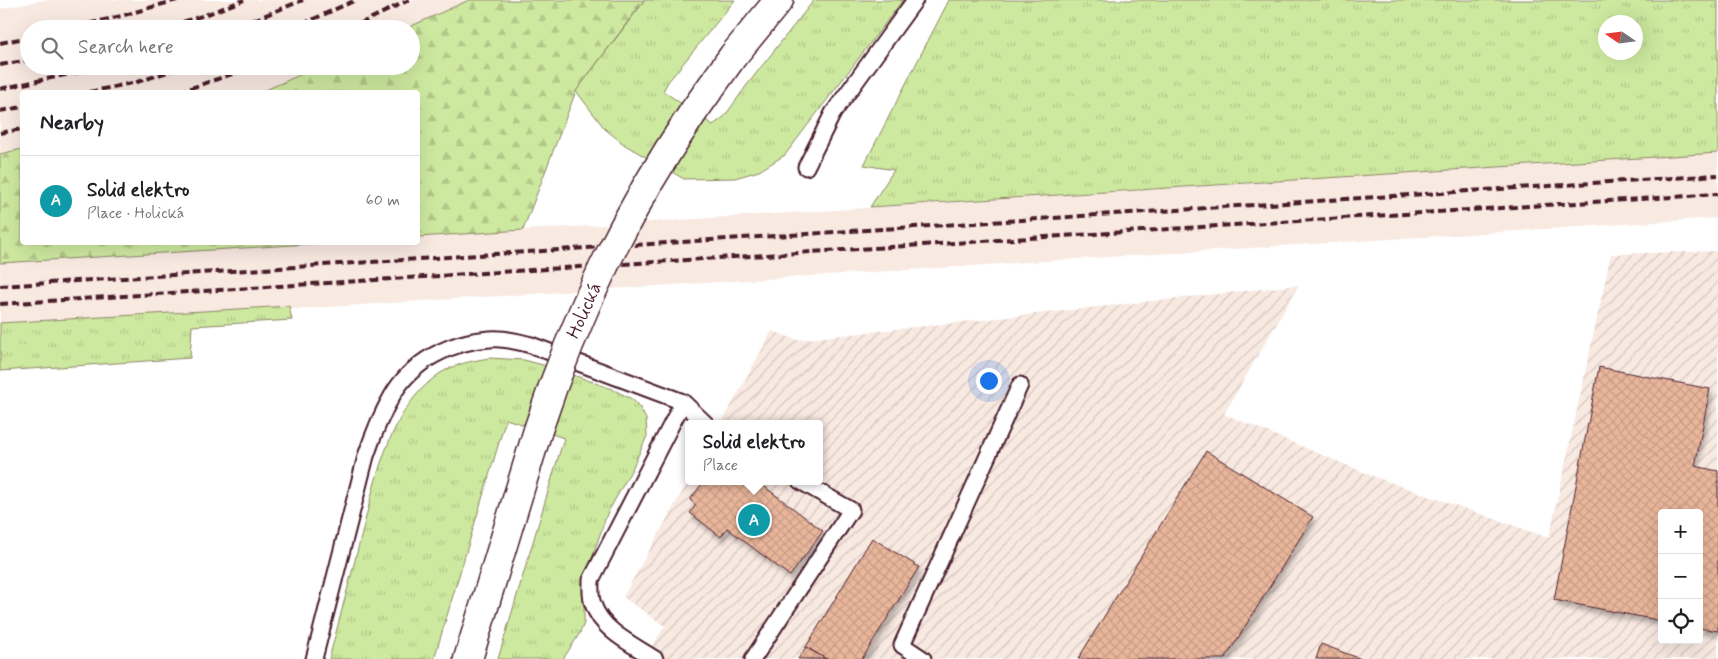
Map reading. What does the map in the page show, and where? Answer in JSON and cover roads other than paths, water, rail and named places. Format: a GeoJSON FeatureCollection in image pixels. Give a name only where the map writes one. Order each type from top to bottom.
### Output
{"type":"FeatureCollection","features":[{"type":"Feature","properties":{"kind":"street","name":"Holická"},"geometry":{"type":"LineString","coordinates":[[468,659],[538,430],[570,339],[611,250],[658,166],[694,111],[733,56],[779,0]]}},
{"type":"Feature","properties":{"kind":"lane"},"geometry":{"type":"LineString","coordinates":[[806,166],[833,113],[915,0]]}},
{"type":"Feature","properties":{"kind":"lane"},"geometry":{"type":"LineString","coordinates":[[314,659],[366,456],[373,436],[392,395],[405,378],[428,359],[446,349],[469,342],[490,339],[531,344],[684,402],[702,420]]}},
{"type":"Feature","properties":{"kind":"lane"},"geometry":{"type":"LineString","coordinates":[[923,659],[902,645],[1020,385]]}},
{"type":"Feature","properties":{"kind":"lane"},"geometry":{"type":"LineString","coordinates":[[655,659],[614,632],[599,618],[592,602],[591,580],[684,402]]}},
{"type":"Feature","properties":{"kind":"lane"},"geometry":{"type":"LineString","coordinates":[[754,659],[851,510],[807,485]]}},
{"type":"Feature","properties":{"kind":"railway"},"geometry":{"type":"LineString","coordinates":[[104,20],[177,0]]}},
{"type":"Feature","properties":{"kind":"railway"},"geometry":{"type":"LineString","coordinates":[[189,20],[244,0]]}},
{"type":"Feature","properties":{"kind":"railway"},"geometry":{"type":"LineString","coordinates":[[253,20],[303,0]]}},
{"type":"Feature","properties":{"kind":"railway"},"geometry":{"type":"LineString","coordinates":[[311,20],[356,0]]}},
{"type":"Feature","properties":{"kind":"railway"},"geometry":{"type":"LineString","coordinates":[[368,20],[409,0]]}},
{"type":"Feature","properties":{"kind":"railway"},"geometry":{"type":"LineString","coordinates":[[0,43],[20,39]]}},
{"type":"Feature","properties":{"kind":"railway"},"geometry":{"type":"LineString","coordinates":[[0,65],[20,62]]}},
{"type":"Feature","properties":{"kind":"railway"},"geometry":{"type":"LineString","coordinates":[[0,89],[65,75]]}},
{"type":"Feature","properties":{"kind":"railway"},"geometry":{"type":"LineString","coordinates":[[99,90],[137,82],[158,75]]}},
{"type":"Feature","properties":{"kind":"railway"},"geometry":{"type":"LineString","coordinates":[[185,90],[229,75]]}},
{"type":"Feature","properties":{"kind":"railway"},"geometry":{"type":"LineString","coordinates":[[0,111],[20,107]]}},
{"type":"Feature","properties":{"kind":"railway"},"geometry":{"type":"LineString","coordinates":[[0,133],[20,129]]}},
{"type":"Feature","properties":{"kind":"railway"},"geometry":{"type":"LineString","coordinates":[[0,286],[1718,175]]}},
{"type":"Feature","properties":{"kind":"railway"},"geometry":{"type":"LineString","coordinates":[[0,304],[1718,194]]}},
{"type":"Feature","properties":{"kind":"place","name":"Solid elektro"},"geometry":{"type":"Point","coordinates":[754,520]}}]}
